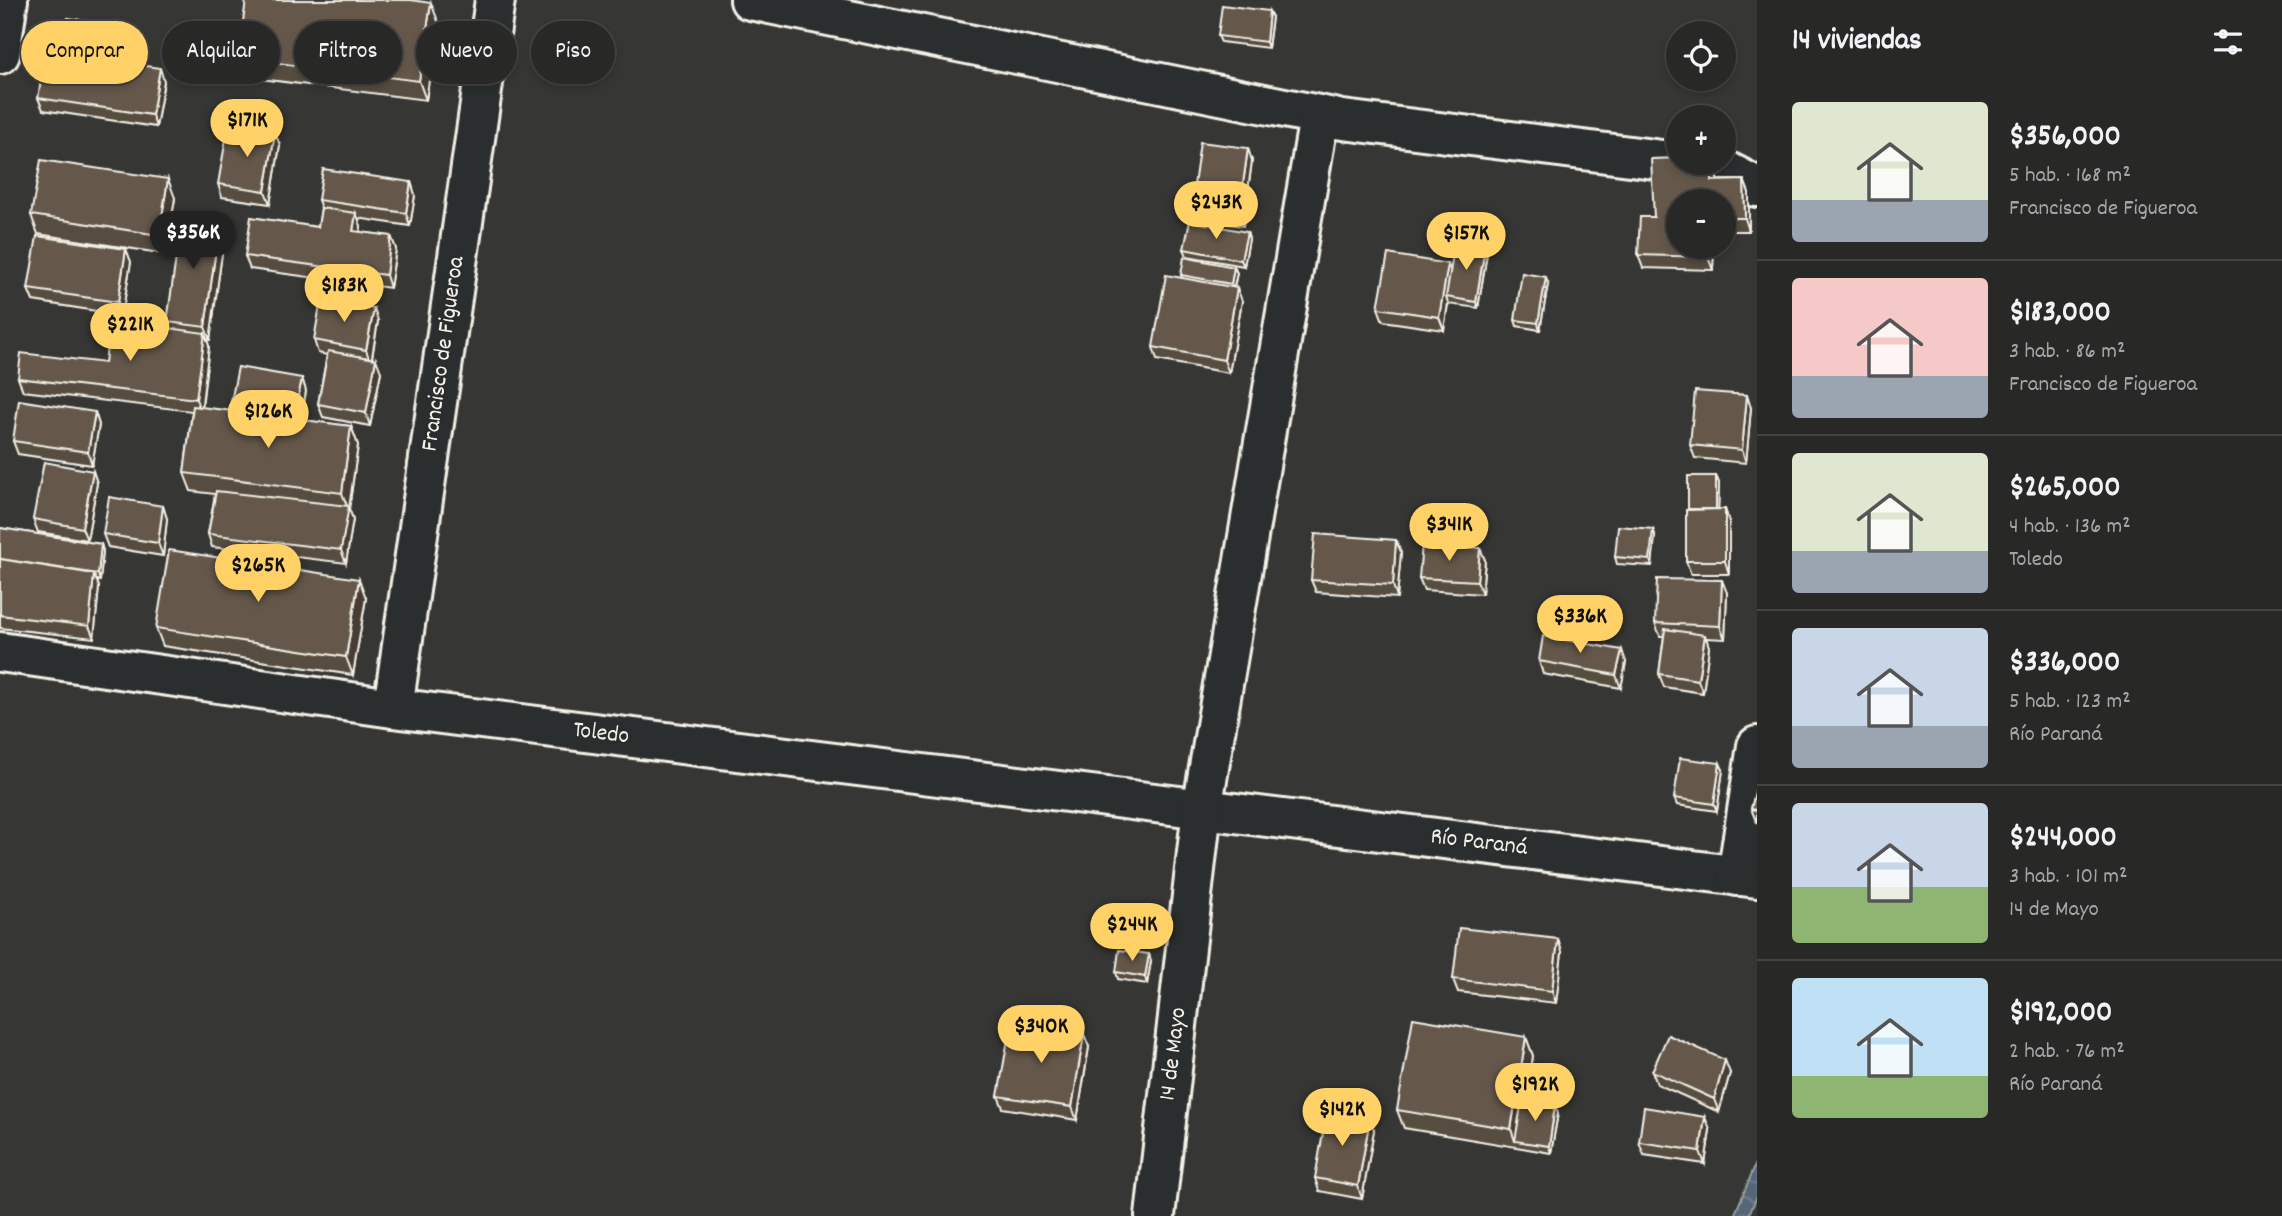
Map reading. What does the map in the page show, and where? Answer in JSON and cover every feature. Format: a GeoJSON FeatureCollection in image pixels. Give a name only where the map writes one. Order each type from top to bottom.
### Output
{"type":"FeatureCollection","features":[{"type":"Feature","properties":{"kind":"street"},"geometry":{"type":"LineString","coordinates":[[0,54],[8,0]]}},
{"type":"Feature","properties":{"kind":"street","name":"Francisco de Figueroa"},"geometry":{"type":"LineString","coordinates":[[393,708],[495,0]]}},
{"type":"Feature","properties":{"kind":"street"},"geometry":{"type":"LineString","coordinates":[[750,0],[1334,118],[1666,160]]}},
{"type":"Feature","properties":{"kind":"street","name":"14 de Mayo"},"geometry":{"type":"LineString","coordinates":[[1155,1216],[1202,809],[1319,117],[1334,118]]}},
{"type":"Feature","properties":{"kind":"street"},"geometry":{"type":"LineString","coordinates":[[1734,175],[1757,187]]}},
{"type":"Feature","properties":{"kind":"street","name":"Toledo"},"geometry":{"type":"LineString","coordinates":[[0,652],[393,708],[1202,809]]}},
{"type":"Feature","properties":{"kind":"street"},"geometry":{"type":"LineString","coordinates":[[1747,877],[1757,746]]}},
{"type":"Feature","properties":{"kind":"street","name":"Río Paraná"},"geometry":{"type":"LineString","coordinates":[[1202,809],[1747,877]]}},
{"type":"Feature","properties":{"kind":"water"},"geometry":{"type":"Polygon","coordinates":[[[1757,1161],[1757,1197],[1748,1216],[1734,1216],[1757,1161]]]}},
{"type":"Feature","properties":{"kind":"building"},"geometry":{"type":"Polygon","coordinates":[[[246,0],[411,0],[431,3],[428,21],[416,21],[416,81],[402,79],[402,21],[294,21],[294,65],[280,63],[280,21],[243,21],[246,0]]]}},
{"type":"Feature","properties":{"kind":"building"},"geometry":{"type":"Polygon","coordinates":[[[1222,5],[1269,11],[1266,42],[1218,36],[1222,5]]]}},
{"type":"Feature","properties":{"kind":"building"},"geometry":{"type":"Polygon","coordinates":[[[68,18],[89,21],[68,21],[68,18]]]}},
{"type":"Feature","properties":{"kind":"building"},"geometry":{"type":"Polygon","coordinates":[[[148,66],[160,68],[152,115],[38,98],[40,84],[148,84],[148,66]]]}},
{"type":"Feature","properties":{"kind":"building"},"geometry":{"type":"Polygon","coordinates":[[[228,127],[275,133],[265,191],[218,184],[228,127]]]}},
{"type":"Feature","properties":{"kind":"building"},"geometry":{"type":"Polygon","coordinates":[[[1200,142],[1248,148],[1239,213],[1191,207],[1200,142]]]}},
{"type":"Feature","properties":{"kind":"building"},"geometry":{"type":"Polygon","coordinates":[[[1666,158],[1666,175],[1712,175],[1712,181],[1744,180],[1745,218],[1736,218],[1736,189],[1666,189],[1666,256],[1638,255],[1640,217],[1654,217],[1651,159],[1666,158]]]}},
{"type":"Feature","properties":{"kind":"building"},"geometry":{"type":"Polygon","coordinates":[[[41,160],[168,179],[159,235],[31,215],[41,160]]]}},
{"type":"Feature","properties":{"kind":"building"},"geometry":{"type":"Polygon","coordinates":[[[323,169],[411,182],[406,213],[318,200],[323,169]]]}},
{"type":"Feature","properties":{"kind":"building"},"geometry":{"type":"Polygon","coordinates":[[[321,208],[356,213],[353,231],[391,236],[386,275],[245,256],[251,217],[318,227],[321,208]]]}},
{"type":"Feature","properties":{"kind":"building"},"geometry":{"type":"Polygon","coordinates":[[[182,214],[220,220],[205,327],[167,322],[182,214]]]}},
{"type":"Feature","properties":{"kind":"building"},"geometry":{"type":"Polygon","coordinates":[[[1190,221],[1247,232],[1241,260],[1184,249],[1190,221]]]}},
{"type":"Feature","properties":{"kind":"building"},"geometry":{"type":"Polygon","coordinates":[[[37,236],[126,249],[118,302],[28,289],[37,236]]]}},
{"type":"Feature","properties":{"kind":"building"},"geometry":{"type":"Polygon","coordinates":[[[1455,242],[1485,247],[1476,302],[1446,297],[1455,242]]]}},
{"type":"Feature","properties":{"kind":"building"},"geometry":{"type":"Polygon","coordinates":[[[1388,254],[1448,264],[1439,317],[1378,308],[1388,254]]]}},
{"type":"Feature","properties":{"kind":"building"},"geometry":{"type":"Polygon","coordinates":[[[1184,257],[1234,267],[1231,284],[1181,275],[1184,257]]]}},
{"type":"Feature","properties":{"kind":"building"},"geometry":{"type":"Polygon","coordinates":[[[1522,273],[1546,277],[1538,323],[1515,320],[1522,273]]]}},
{"type":"Feature","properties":{"kind":"building"},"geometry":{"type":"Polygon","coordinates":[[[1166,275],[1237,288],[1224,360],[1153,347],[1166,275]]]}},
{"type":"Feature","properties":{"kind":"building"},"geometry":{"type":"Polygon","coordinates":[[[321,299],[374,308],[366,350],[314,340],[321,299]]]}},
{"type":"Feature","properties":{"kind":"building"},"geometry":{"type":"Polygon","coordinates":[[[110,320],[205,333],[196,399],[18,378],[21,353],[105,363],[110,320]]]}},
{"type":"Feature","properties":{"kind":"building"},"geometry":{"type":"Polygon","coordinates":[[[328,351],[376,359],[366,413],[318,404],[328,351]]]}},
{"type":"Feature","properties":{"kind":"building"},"geometry":{"type":"Polygon","coordinates":[[[238,367],[302,378],[294,418],[230,407],[238,367]]]}},
{"type":"Feature","properties":{"kind":"building"},"geometry":{"type":"Polygon","coordinates":[[[1695,391],[1747,395],[1742,450],[1690,445],[1695,391]]]}},
{"type":"Feature","properties":{"kind":"building"},"geometry":{"type":"Polygon","coordinates":[[[19,400],[95,412],[88,452],[13,441],[19,400]]]}},
{"type":"Feature","properties":{"kind":"building"},"geometry":{"type":"Polygon","coordinates":[[[193,406],[351,426],[342,493],[184,473],[193,406]]]}},
{"type":"Feature","properties":{"kind":"building"},"geometry":{"type":"Polygon","coordinates":[[[44,462],[93,471],[82,528],[33,519],[44,462]]]}},
{"type":"Feature","properties":{"kind":"building"},"geometry":{"type":"Polygon","coordinates":[[[1688,476],[1716,476],[1716,509],[1688,509],[1688,476]]]}},
{"type":"Feature","properties":{"kind":"building"},"geometry":{"type":"Polygon","coordinates":[[[216,491],[349,506],[341,550],[208,534],[216,491]]]}},
{"type":"Feature","properties":{"kind":"building"},"geometry":{"type":"Polygon","coordinates":[[[109,497],[163,506],[158,543],[103,534],[109,497]]]}},
{"type":"Feature","properties":{"kind":"building"},"geometry":{"type":"Polygon","coordinates":[[[1725,509],[1725,561],[1686,561],[1686,510],[1725,509]]]}},
{"type":"Feature","properties":{"kind":"building"},"geometry":{"type":"Polygon","coordinates":[[[1618,526],[1653,529],[1650,560],[1615,557],[1618,526]]]}},
{"type":"Feature","properties":{"kind":"building"},"geometry":{"type":"Polygon","coordinates":[[[0,528],[101,544],[98,574],[0,559],[0,528]]]}},
{"type":"Feature","properties":{"kind":"building"},"geometry":{"type":"Polygon","coordinates":[[[1315,534],[1396,540],[1393,585],[1311,580],[1315,534]]]}},
{"type":"Feature","properties":{"kind":"building"},"geometry":{"type":"Polygon","coordinates":[[[1422,544],[1480,548],[1477,581],[1419,578],[1422,544]]]}},
{"type":"Feature","properties":{"kind":"building"},"geometry":{"type":"Polygon","coordinates":[[[169,550],[359,579],[346,657],[156,628],[169,550]]]}},
{"type":"Feature","properties":{"kind":"building"},"geometry":{"type":"Polygon","coordinates":[[[0,559],[94,574],[89,626],[0,615],[0,559]]]}},
{"type":"Feature","properties":{"kind":"building"},"geometry":{"type":"Polygon","coordinates":[[[1657,579],[1722,580],[1720,626],[1655,623],[1657,579]]]}},
{"type":"Feature","properties":{"kind":"building"},"geometry":{"type":"Polygon","coordinates":[[[1665,629],[1705,635],[1698,680],[1659,674],[1665,629]]]}},
{"type":"Feature","properties":{"kind":"building"},"geometry":{"type":"Polygon","coordinates":[[[1543,636],[1622,650],[1616,675],[1539,661],[1543,636]]]}},
{"type":"Feature","properties":{"kind":"building"},"geometry":{"type":"Polygon","coordinates":[[[1680,758],[1720,763],[1714,804],[1674,798],[1680,758]]]}},
{"type":"Feature","properties":{"kind":"building"},"geometry":{"type":"Polygon","coordinates":[[[1757,785],[1757,810],[1751,809],[1757,785]]]}},
{"type":"Feature","properties":{"kind":"building"},"geometry":{"type":"Polygon","coordinates":[[[1459,928],[1558,939],[1552,991],[1453,979],[1459,928]]]}},
{"type":"Feature","properties":{"kind":"building"},"geometry":{"type":"Polygon","coordinates":[[[1119,950],[1149,954],[1145,977],[1116,972],[1119,950]]]}},
{"type":"Feature","properties":{"kind":"building"},"geometry":{"type":"Polygon","coordinates":[[[1413,1018],[1526,1037],[1511,1129],[1397,1110],[1413,1018]]]}},
{"type":"Feature","properties":{"kind":"building"},"geometry":{"type":"Polygon","coordinates":[[[1011,1022],[1084,1034],[1072,1107],[998,1096],[1011,1022]]]}},
{"type":"Feature","properties":{"kind":"building"},"geometry":{"type":"Polygon","coordinates":[[[1668,1035],[1725,1060],[1714,1099],[1652,1071],[1668,1035]]]}},
{"type":"Feature","properties":{"kind":"building"},"geometry":{"type":"Polygon","coordinates":[[[1522,1100],[1555,1106],[1549,1146],[1515,1141],[1522,1100]]]}},
{"type":"Feature","properties":{"kind":"building"},"geometry":{"type":"Polygon","coordinates":[[[1644,1107],[1705,1117],[1700,1151],[1639,1142],[1644,1107]]]}},
{"type":"Feature","properties":{"kind":"building"},"geometry":{"type":"Polygon","coordinates":[[[1327,1110],[1370,1118],[1358,1186],[1315,1178],[1327,1110]]]}}]}
